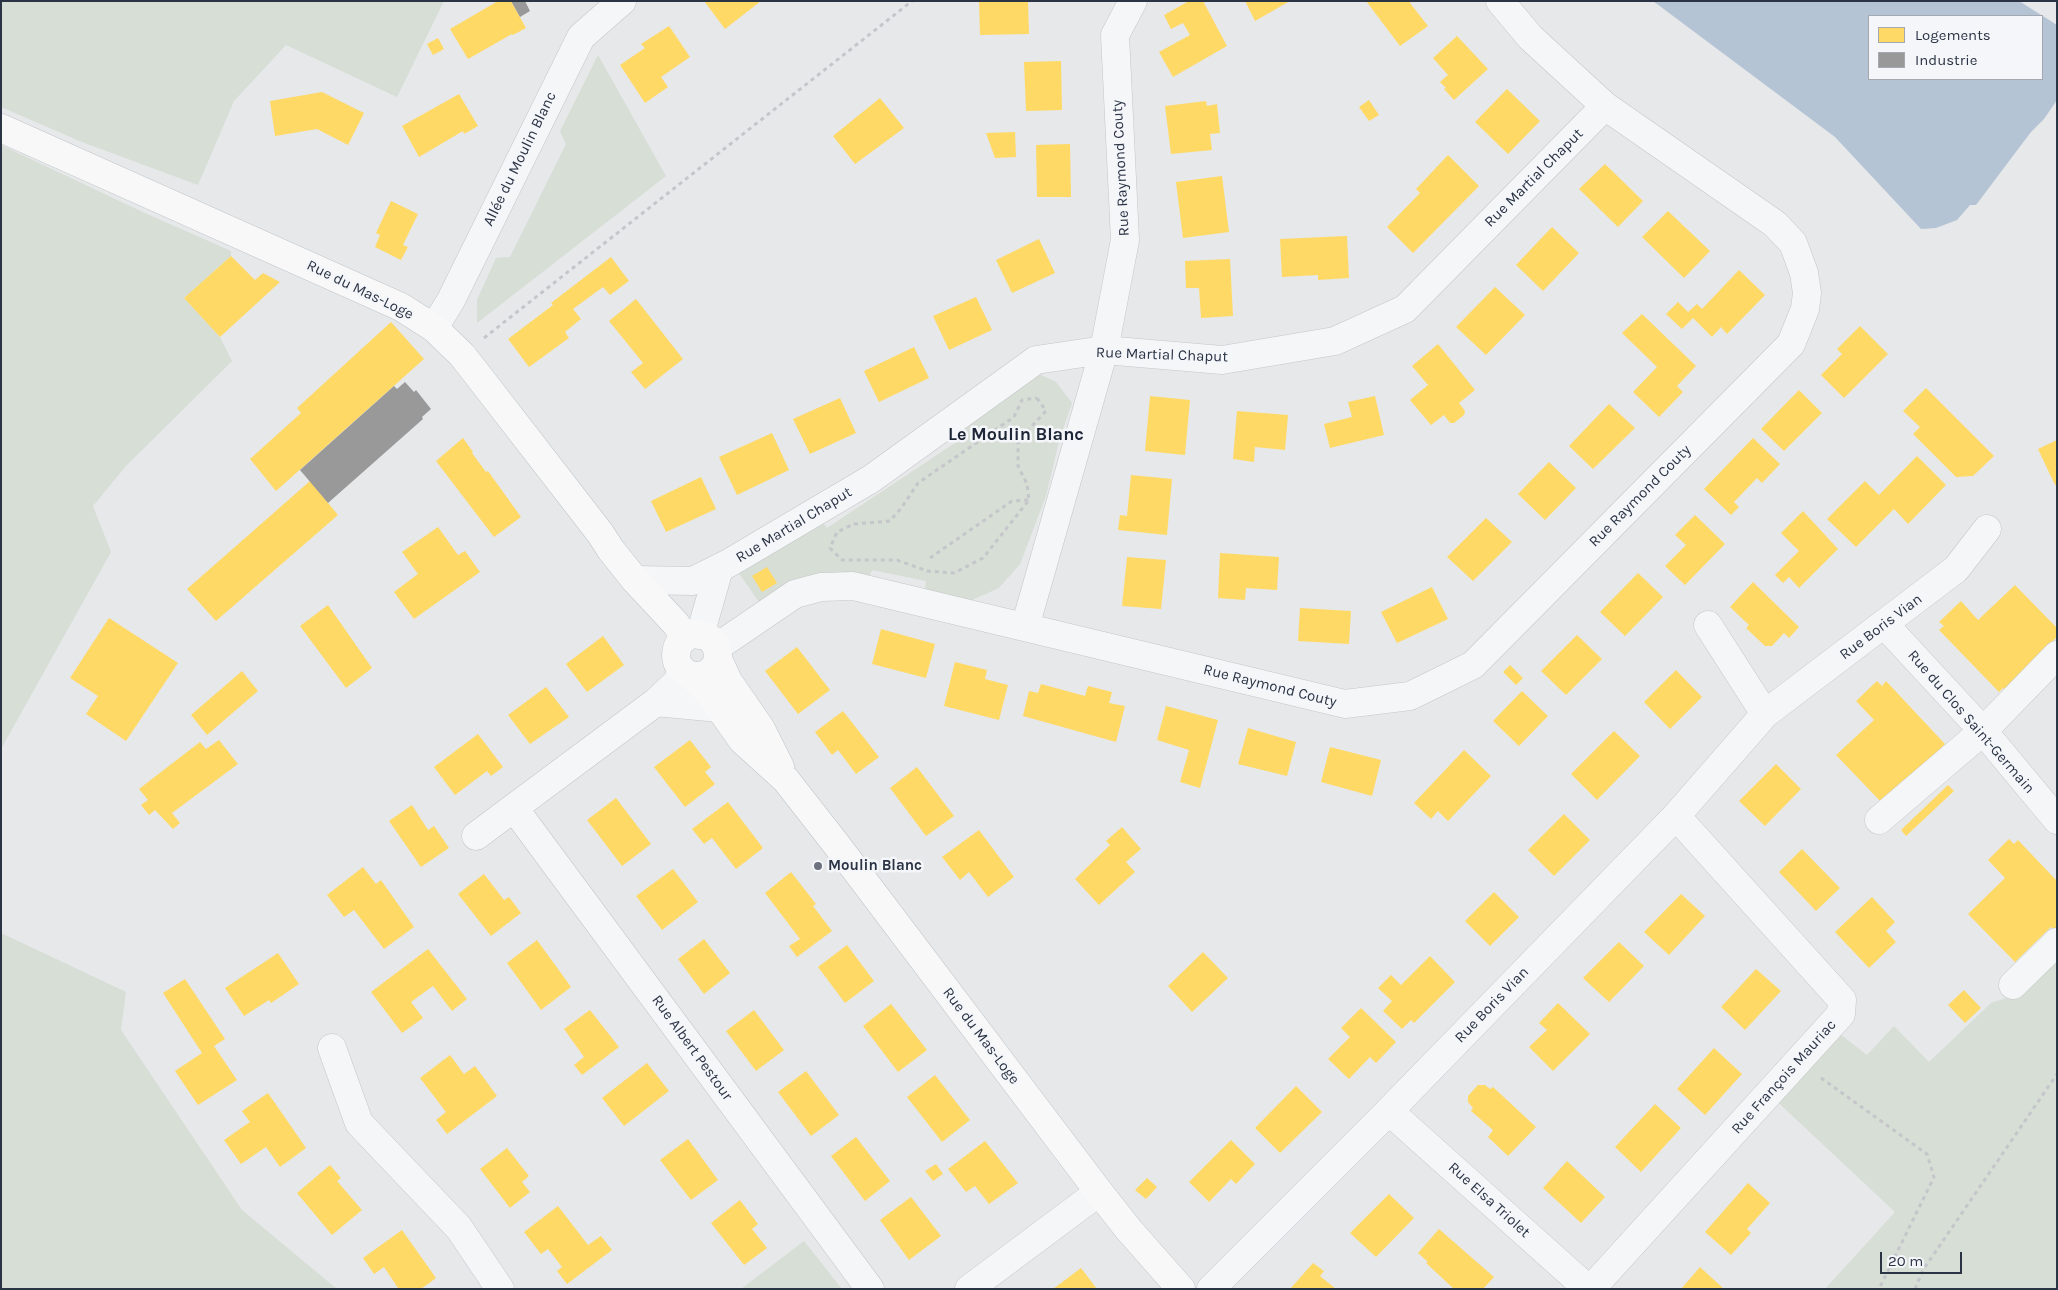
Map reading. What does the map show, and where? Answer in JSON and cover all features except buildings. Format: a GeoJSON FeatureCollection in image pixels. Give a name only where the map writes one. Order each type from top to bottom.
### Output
{"type":"FeatureCollection","features":[{"type":"Feature","properties":{"kind":"main road","name":"Rue du Mas-Loge"},"geometry":{"type":"LineString","coordinates":[[1,128],[401,307],[434,328],[462,356],[635,580],[676,624],[705,645],[762,729],[786,780]]}},
{"type":"Feature","properties":{"kind":"main road"},"geometry":{"type":"LineString","coordinates":[[679,645],[705,645],[711,671],[705,675],[688,673],[678,663],[676,654],[679,645]]}},
{"type":"Feature","properties":{"kind":"main road","name":"Rue du Mas-Loge"},"geometry":{"type":"LineString","coordinates":[[688,673],[707,690],[742,740],[786,780],[1099,1192],[1129,1230],[1181,1289]]}},
{"type":"Feature","properties":{"kind":"street","name":"Allée du Moulin Blanc"},"geometry":{"type":"LineString","coordinates":[[434,328],[451,300],[581,37],[622,1]]}},
{"type":"Feature","properties":{"kind":"street","name":"Rue Raymond Couty"},"geometry":{"type":"LineString","coordinates":[[1025,627],[1104,350],[1126,240],[1114,36],[1133,1]]}},
{"type":"Feature","properties":{"kind":"street","name":"Rue Raymond Couty"},"geometry":{"type":"LineString","coordinates":[[705,645],[796,594],[822,587],[853,586],[1345,704],[1410,696],[1473,665],[1791,344],[1805,309],[1807,293],[1804,273],[1793,244],[1776,224],[1605,106],[1530,37],[1500,1]]}},
{"type":"Feature","properties":{"kind":"street","name":"Rue Martial Chaput"},"geometry":{"type":"LineString","coordinates":[[635,580],[693,581],[719,568],[871,480],[1036,360],[1104,350],[1222,360],[1335,341],[1405,309],[1605,106]]}},
{"type":"Feature","properties":{"kind":"street","name":"Rue Boris Vian"},"geometry":{"type":"LineString","coordinates":[[1211,1289],[1389,1111],[1676,816],[1765,714],[1956,569],[1987,529]]}},
{"type":"Feature","properties":{"kind":"street","name":"Rue Martial Chaput"},"geometry":{"type":"LineString","coordinates":[[705,645],[719,568]]}},
{"type":"Feature","properties":{"kind":"street"},"geometry":{"type":"LineString","coordinates":[[1708,624],[1765,714]]}},
{"type":"Feature","properties":{"kind":"street","name":"Rue du Clos Saint-Germain"},"geometry":{"type":"LineString","coordinates":[[1885,624],[1983,731],[2057,820]]}},
{"type":"Feature","properties":{"kind":"street"},"geometry":{"type":"LineString","coordinates":[[1879,820],[1983,731],[2057,655]]}},
{"type":"Feature","properties":{"kind":"street"},"geometry":{"type":"LineString","coordinates":[[476,836],[656,702],[688,673]]}},
{"type":"Feature","properties":{"kind":"street"},"geometry":{"type":"LineString","coordinates":[[656,702],[719,708]]}},
{"type":"Feature","properties":{"kind":"street","name":"Rue Albert Pestour"},"geometry":{"type":"LineString","coordinates":[[514,808],[870,1289]]}},
{"type":"Feature","properties":{"kind":"street","name":"Rue François Mauriac"},"geometry":{"type":"LineString","coordinates":[[1589,1289],[1841,1014],[1842,1000],[1676,816]]}},
{"type":"Feature","properties":{"kind":"street"},"geometry":{"type":"LineString","coordinates":[[2013,985],[2057,942]]}},
{"type":"Feature","properties":{"kind":"street"},"geometry":{"type":"LineString","coordinates":[[332,1048],[359,1123],[459,1228],[500,1289]]}},
{"type":"Feature","properties":{"kind":"street","name":"Rue Elsa Triolet"},"geometry":{"type":"LineString","coordinates":[[1389,1111],[1589,1289]]}},
{"type":"Feature","properties":{"kind":"street"},"geometry":{"type":"LineString","coordinates":[[969,1289],[1099,1192]]}},
{"type":"Feature","properties":{"kind":"path"},"geometry":{"type":"LineString","coordinates":[[462,356],[912,1]]}},
{"type":"Feature","properties":{"kind":"path"},"geometry":{"type":"LineString","coordinates":[[1036,398],[1046,412],[1018,441],[1018,466],[1027,484],[1029,500],[983,558],[954,573],[927,571],[897,560],[842,560],[830,548],[837,532],[854,524],[890,521],[902,508],[918,483],[1014,418],[1022,400],[1036,398]]}},
{"type":"Feature","properties":{"kind":"path"},"geometry":{"type":"LineString","coordinates":[[930,558],[1012,502],[1029,500],[1062,501]]}},
{"type":"Feature","properties":{"kind":"path"},"geometry":{"type":"LineString","coordinates":[[1799,1062],[1927,1154],[1934,1177],[1879,1289]]}},
{"type":"Feature","properties":{"kind":"path"},"geometry":{"type":"LineString","coordinates":[[1915,1289],[1923,1270],[2057,1074]]}},
{"type":"Feature","properties":{"kind":"shaded area"},"geometry":{"type":"Polygon","coordinates":[[[1,1],[444,1],[397,97],[286,45],[234,101],[198,185],[82,142],[1,107],[1,1]]]}},
{"type":"Feature","properties":{"kind":"shaded area"},"geometry":{"type":"Polygon","coordinates":[[[598,55],[666,176],[477,323],[477,300],[496,258],[510,257],[566,144],[560,131],[598,55]]]}},
{"type":"Feature","properties":{"kind":"shaded area"},"geometry":{"type":"Polygon","coordinates":[[[1,145],[147,214],[231,251],[231,256],[184,298],[220,337],[232,361],[126,466],[93,506],[111,552],[1,749],[1,145]]]}},
{"type":"Feature","properties":{"kind":"shaded area"},"geometry":{"type":"Polygon","coordinates":[[[1039,374],[1056,382],[1072,403],[1059,441],[1046,496],[1020,564],[999,588],[968,602],[925,591],[926,581],[872,570],[868,579],[814,574],[759,602],[738,572],[822,521],[827,528],[964,437],[959,429],[1039,374]]]}},
{"type":"Feature","properties":{"kind":"shaded area"},"geometry":{"type":"Polygon","coordinates":[[[1,933],[126,992],[121,1030],[242,1210],[337,1289],[1,1289],[1,933]]]}},
{"type":"Feature","properties":{"kind":"shaded area"},"geometry":{"type":"Polygon","coordinates":[[[2057,956],[2057,1289],[1825,1289],[1895,1212],[1769,1094],[1831,1027],[1867,1055],[1894,1026],[1929,1062],[1991,1003],[2013,996],[2057,956]]]}},
{"type":"Feature","properties":{"kind":"shaded area"},"geometry":{"type":"Polygon","coordinates":[[[804,1241],[842,1289],[741,1289],[804,1241]]]}},
{"type":"Feature","properties":{"kind":"water"},"geometry":{"type":"Polygon","coordinates":[[[1653,1],[2019,1],[2041,15],[1868,15],[1868,80],[2043,80],[2043,16],[2057,25],[2057,100],[1976,205],[1970,205],[1957,220],[1936,228],[1921,229],[1835,137],[1653,1]]]}},
{"type":"Feature","properties":{"kind":"place","name":"Moulin Blanc"},"geometry":{"type":"Point","coordinates":[818,866]}},
{"type":"Feature","properties":{"kind":"district","name":"Le Moulin Blanc"},"geometry":{"type":"Point","coordinates":[1016,435]}}]}
